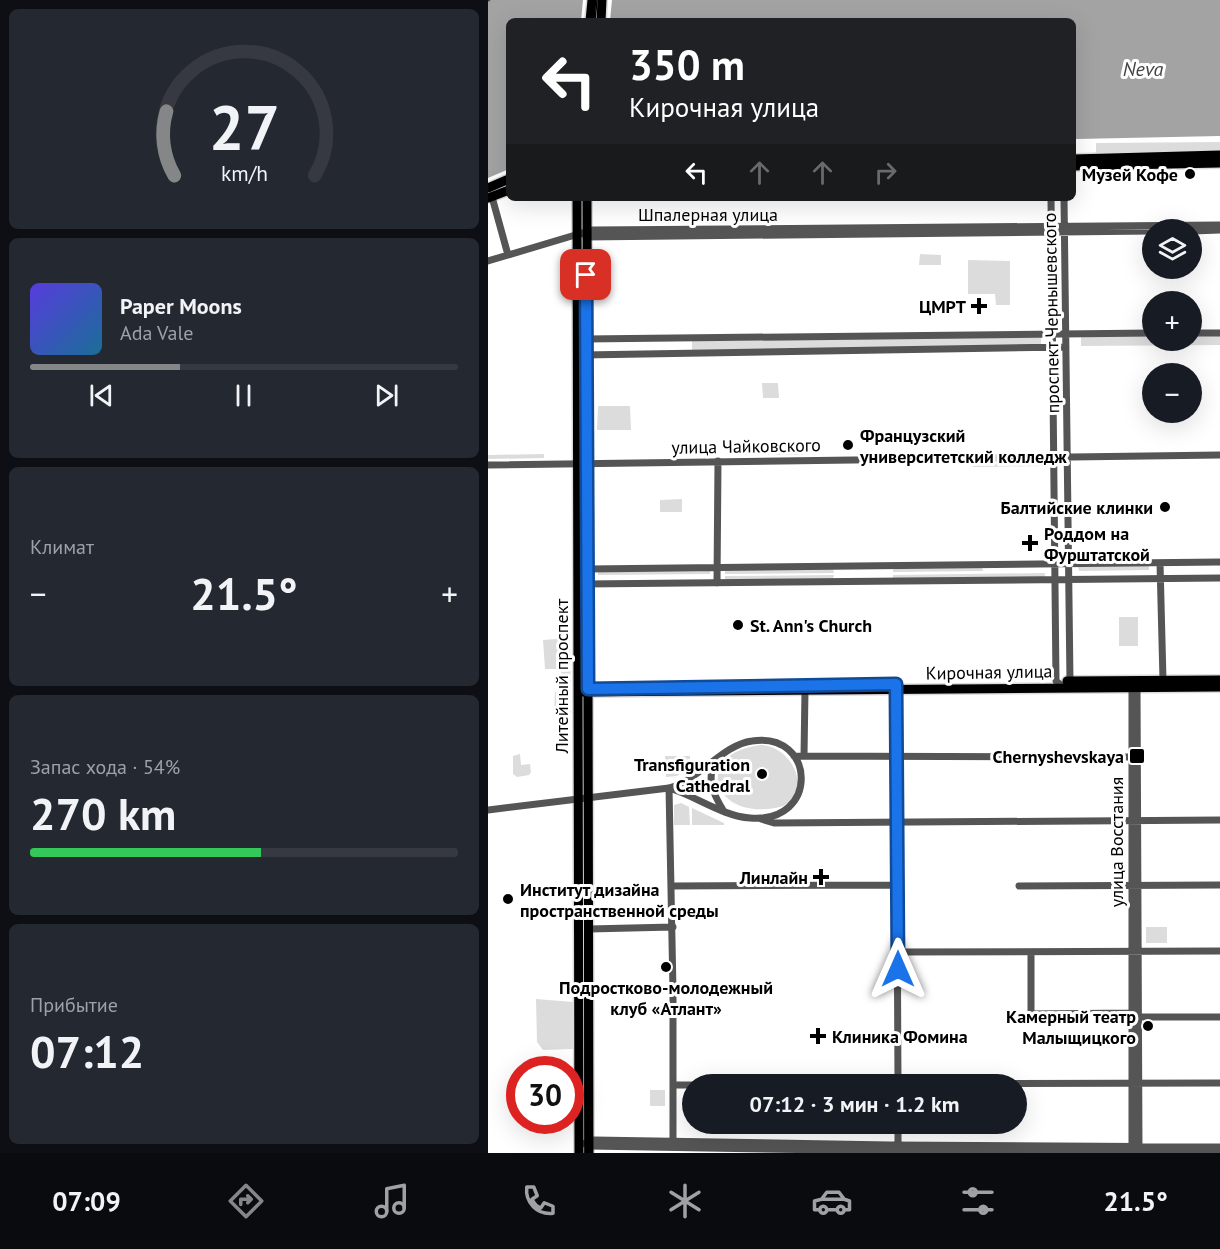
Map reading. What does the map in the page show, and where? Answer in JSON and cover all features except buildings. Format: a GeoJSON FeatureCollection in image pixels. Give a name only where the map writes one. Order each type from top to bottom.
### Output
{"type":"FeatureCollection","features":[{"type":"Feature","properties":{"kind":"main road"},"geometry":{"type":"LineString","coordinates":[[590,18],[592,0]]}},
{"type":"Feature","properties":{"kind":"main road"},"geometry":{"type":"LineString","coordinates":[[600,18],[602,0]]}},
{"type":"Feature","properties":{"kind":"main road"},"geometry":{"type":"LineString","coordinates":[[1076,159],[1220,155]]}},
{"type":"Feature","properties":{"kind":"main road"},"geometry":{"type":"LineString","coordinates":[[1076,166],[1220,163]]}},
{"type":"Feature","properties":{"kind":"main road"},"geometry":{"type":"LineString","coordinates":[[489,194],[506,181]]}},
{"type":"Feature","properties":{"kind":"main road"},"geometry":{"type":"LineString","coordinates":[[489,194],[506,186]]}},
{"type":"Feature","properties":{"kind":"main road"},"geometry":{"type":"LineString","coordinates":[[489,194],[506,191]]}},
{"type":"Feature","properties":{"kind":"main road"},"geometry":{"type":"LineString","coordinates":[[489,194],[506,198]]}},
{"type":"Feature","properties":{"kind":"main road","name":"Литейный проспект"},"geometry":{"type":"LineString","coordinates":[[578,201],[583,234],[585,339],[581,355]]}},
{"type":"Feature","properties":{"kind":"main road","name":"Литейный проспект"},"geometry":{"type":"LineString","coordinates":[[579,1149],[583,798],[588,691],[588,569],[582,463],[581,355],[583,234],[587,201]]}},
{"type":"Feature","properties":{"kind":"main road","name":"Литейный проспект"},"geometry":{"type":"LineString","coordinates":[[582,463],[577,584],[578,691],[589,929],[589,1147]]}},
{"type":"Feature","properties":{"kind":"main road","name":"Кирочная улица"},"geometry":{"type":"LineString","coordinates":[[1134,685],[1163,680],[1220,680]]}},
{"type":"Feature","properties":{"kind":"main road","name":"Кирочная улица"},"geometry":{"type":"LineString","coordinates":[[578,691],[805,690],[1063,683],[1220,687]]}},
{"type":"Feature","properties":{"kind":"main road","name":"Кирочная улица"},"geometry":{"type":"LineString","coordinates":[[588,691],[896,687]]}},
{"type":"Feature","properties":{"kind":"street"},"geometry":{"type":"LineString","coordinates":[[489,194],[508,255]]}},
{"type":"Feature","properties":{"kind":"street","name":"проспект Чернышевского"},"geometry":{"type":"LineString","coordinates":[[1051,201],[1055,579],[1063,683]]}},
{"type":"Feature","properties":{"kind":"street","name":"проспект Чернышевского"},"geometry":{"type":"LineString","coordinates":[[1063,683],[1069,579],[1064,201]]}},
{"type":"Feature","properties":{"kind":"street","name":"Шпалерная улица"},"geometry":{"type":"LineString","coordinates":[[1065,229],[1220,225]]}},
{"type":"Feature","properties":{"kind":"street","name":"Шпалерная улица"},"geometry":{"type":"LineString","coordinates":[[488,261],[583,234],[1051,229],[1142,231]]}},
{"type":"Feature","properties":{"kind":"street"},"geometry":{"type":"LineString","coordinates":[[1202,231],[1220,230]]}},
{"type":"Feature","properties":{"kind":"street"},"geometry":{"type":"LineString","coordinates":[[585,339],[1142,333]]}},
{"type":"Feature","properties":{"kind":"street"},"geometry":{"type":"LineString","coordinates":[[1202,333],[1220,333]]}},
{"type":"Feature","properties":{"kind":"street"},"geometry":{"type":"LineString","coordinates":[[949,335],[949,349]]}},
{"type":"Feature","properties":{"kind":"street"},"geometry":{"type":"LineString","coordinates":[[859,336],[860,350]]}},
{"type":"Feature","properties":{"kind":"street"},"geometry":{"type":"LineString","coordinates":[[770,337],[770,352]]}},
{"type":"Feature","properties":{"kind":"street"},"geometry":{"type":"LineString","coordinates":[[581,355],[1066,347]]}},
{"type":"Feature","properties":{"kind":"street","name":"улица Чайковского"},"geometry":{"type":"LineString","coordinates":[[488,465],[1220,455]]}},
{"type":"Feature","properties":{"kind":"street"},"geometry":{"type":"LineString","coordinates":[[717,583],[718,461]]}},
{"type":"Feature","properties":{"kind":"street"},"geometry":{"type":"LineString","coordinates":[[588,569],[1220,562]]}},
{"type":"Feature","properties":{"kind":"street"},"geometry":{"type":"LineString","coordinates":[[1160,563],[1163,680]]}},
{"type":"Feature","properties":{"kind":"street"},"geometry":{"type":"LineString","coordinates":[[841,567],[841,581]]}},
{"type":"Feature","properties":{"kind":"street"},"geometry":{"type":"LineString","coordinates":[[577,584],[1220,578]]}},
{"type":"Feature","properties":{"kind":"street","name":"улица Восстания"},"geometry":{"type":"LineString","coordinates":[[1134,685],[1136,1150]]}},
{"type":"Feature","properties":{"kind":"street"},"geometry":{"type":"LineString","coordinates":[[896,687],[898,1074]]}},
{"type":"Feature","properties":{"kind":"street"},"geometry":{"type":"LineString","coordinates":[[804,756],[805,690]]}},
{"type":"Feature","properties":{"kind":"street"},"geometry":{"type":"LineString","coordinates":[[488,810],[670,788],[686,782],[737,745],[760,740],[775,742],[794,756],[802,778],[800,795],[790,808],[759,819]]}},
{"type":"Feature","properties":{"kind":"street"},"geometry":{"type":"LineString","coordinates":[[794,756],[1134,757]]}},
{"type":"Feature","properties":{"kind":"street"},"geometry":{"type":"LineString","coordinates":[[716,761],[711,781],[723,810]]}},
{"type":"Feature","properties":{"kind":"street"},"geometry":{"type":"LineString","coordinates":[[670,788],[743,818],[774,823],[1220,820]]}},
{"type":"Feature","properties":{"kind":"street"},"geometry":{"type":"LineString","coordinates":[[670,788],[673,927],[673,1145]]}},
{"type":"Feature","properties":{"kind":"street"},"geometry":{"type":"LineString","coordinates":[[672,886],[898,885]]}},
{"type":"Feature","properties":{"kind":"street"},"geometry":{"type":"LineString","coordinates":[[1019,886],[1220,885]]}},
{"type":"Feature","properties":{"kind":"street"},"geometry":{"type":"LineString","coordinates":[[589,929],[673,927]]}},
{"type":"Feature","properties":{"kind":"street"},"geometry":{"type":"LineString","coordinates":[[898,952],[1220,951]]}},
{"type":"Feature","properties":{"kind":"street"},"geometry":{"type":"LineString","coordinates":[[1031,952],[1031,1014],[1220,1017]]}},
{"type":"Feature","properties":{"kind":"street"},"geometry":{"type":"LineString","coordinates":[[1027,1083],[1220,1083]]}},
{"type":"Feature","properties":{"kind":"street"},"geometry":{"type":"LineString","coordinates":[[673,1085],[682,1085]]}},
{"type":"Feature","properties":{"kind":"street"},"geometry":{"type":"LineString","coordinates":[[898,1134],[898,1150]]}},
{"type":"Feature","properties":{"kind":"street"},"geometry":{"type":"LineString","coordinates":[[579,1149],[673,1145],[795,1149],[1220,1152]]}},
{"type":"Feature","properties":{"kind":"street"},"geometry":{"type":"LineString","coordinates":[[1136,1150],[1220,1147]]}},
{"type":"Feature","properties":{"kind":"shaded area"},"geometry":{"type":"Polygon","coordinates":[[[1220,142],[1220,152],[1096,156],[1096,143],[1220,142]]]}},
{"type":"Feature","properties":{"kind":"shaded area"},"geometry":{"type":"Polygon","coordinates":[[[920,254],[941,255],[941,265],[919,265],[920,254]]]}},
{"type":"Feature","properties":{"kind":"shaded area"},"geometry":{"type":"Polygon","coordinates":[[[968,260],[1010,261],[1010,305],[996,305],[995,294],[968,294],[968,260]]]}},
{"type":"Feature","properties":{"kind":"shaded area"},"geometry":{"type":"Polygon","coordinates":[[[1081,336],[1142,336],[1142,346],[1081,346],[1081,336]]]}},
{"type":"Feature","properties":{"kind":"shaded area"},"geometry":{"type":"Polygon","coordinates":[[[1202,336],[1220,336],[1220,345],[1202,345],[1202,336]]]}},
{"type":"Feature","properties":{"kind":"shaded area"},"geometry":{"type":"Polygon","coordinates":[[[1041,337],[1041,345],[692,350],[692,341],[1041,337]]]}},
{"type":"Feature","properties":{"kind":"shaded area"},"geometry":{"type":"Polygon","coordinates":[[[762,383],[778,383],[779,398],[763,398],[762,383]]]}},
{"type":"Feature","properties":{"kind":"shaded area"},"geometry":{"type":"Polygon","coordinates":[[[598,406],[630,406],[631,430],[597,430],[598,406]]]}},
{"type":"Feature","properties":{"kind":"shaded area"},"geometry":{"type":"Polygon","coordinates":[[[802,451],[803,455],[743,455],[743,452],[802,451]]]}},
{"type":"Feature","properties":{"kind":"shaded area"},"geometry":{"type":"Polygon","coordinates":[[[544,454],[544,458],[488,459],[488,455],[544,454]]]}},
{"type":"Feature","properties":{"kind":"shaded area"},"geometry":{"type":"Polygon","coordinates":[[[973,462],[1042,462],[1043,466],[973,467],[973,462]]]}},
{"type":"Feature","properties":{"kind":"shaded area"},"geometry":{"type":"Polygon","coordinates":[[[682,499],[682,512],[660,512],[660,500],[682,499]]]}},
{"type":"Feature","properties":{"kind":"shaded area"},"geometry":{"type":"Polygon","coordinates":[[[1078,566],[1149,566],[1149,570],[1079,571],[1078,566]]]}},
{"type":"Feature","properties":{"kind":"shaded area"},"geometry":{"type":"Polygon","coordinates":[[[982,567],[983,571],[893,572],[893,568],[982,567]]]}},
{"type":"Feature","properties":{"kind":"shaded area"},"geometry":{"type":"Polygon","coordinates":[[[833,569],[834,573],[725,574],[725,570],[833,569]]]}},
{"type":"Feature","properties":{"kind":"shaded area"},"geometry":{"type":"Polygon","coordinates":[[[710,570],[710,574],[598,575],[598,571],[710,570]]]}},
{"type":"Feature","properties":{"kind":"shaded area"},"geometry":{"type":"Polygon","coordinates":[[[1045,573],[1045,577],[893,579],[893,575],[1045,573]]]}},
{"type":"Feature","properties":{"kind":"shaded area"},"geometry":{"type":"Polygon","coordinates":[[[834,575],[833,579],[725,581],[725,576],[834,575]]]}},
{"type":"Feature","properties":{"kind":"shaded area"},"geometry":{"type":"Polygon","coordinates":[[[1119,617],[1138,617],[1138,646],[1119,646],[1119,617]]]}},
{"type":"Feature","properties":{"kind":"shaded area"},"geometry":{"type":"Polygon","coordinates":[[[570,638],[571,714],[554,715],[555,692],[563,691],[561,669],[545,669],[543,640],[570,638]]]}},
{"type":"Feature","properties":{"kind":"shaded area"},"geometry":{"type":"Polygon","coordinates":[[[760,745],[784,754],[792,764],[798,786],[795,796],[787,804],[775,808],[753,809],[736,804],[724,795],[718,784],[719,771],[725,760],[739,750],[760,745]]]}},
{"type":"Feature","properties":{"kind":"shaded area"},"geometry":{"type":"Polygon","coordinates":[[[520,754],[521,765],[530,764],[531,772],[529,775],[517,777],[513,774],[513,756],[520,754]]]}},
{"type":"Feature","properties":{"kind":"shaded area"},"geometry":{"type":"Polygon","coordinates":[[[665,756],[690,756],[690,767],[677,776],[666,777],[665,756]]]}},
{"type":"Feature","properties":{"kind":"shaded area"},"geometry":{"type":"Polygon","coordinates":[[[681,803],[689,807],[690,825],[674,825],[674,805],[681,803]]]}},
{"type":"Feature","properties":{"kind":"shaded area"},"geometry":{"type":"Polygon","coordinates":[[[692,808],[724,823],[724,825],[692,825],[692,808]]]}},
{"type":"Feature","properties":{"kind":"shaded area"},"geometry":{"type":"Polygon","coordinates":[[[1146,927],[1167,927],[1167,943],[1146,943],[1146,927]]]}},
{"type":"Feature","properties":{"kind":"shaded area"},"geometry":{"type":"Polygon","coordinates":[[[536,999],[573,1002],[573,1049],[543,1050],[537,1042],[536,999]]]}},
{"type":"Feature","properties":{"kind":"shaded area"},"geometry":{"type":"Polygon","coordinates":[[[650,1090],[665,1090],[665,1106],[650,1106],[650,1090]]]}},
{"type":"Feature","properties":{"kind":"water","name":"Neva"},"geometry":{"type":"Polygon","coordinates":[[[488,0],[1220,0],[1220,136],[1076,139],[1076,18],[506,18],[506,170],[488,178],[488,0]]]}},
{"type":"Feature","properties":{"kind":"pier"},"geometry":{"type":"Polygon","coordinates":[[[583,0],[612,0],[610,18],[581,18],[583,0]]]}},
{"type":"Feature","properties":{"kind":"tram line"},"geometry":{"type":"LineString","coordinates":[[595,18],[597,0]]}},
{"type":"Feature","properties":{"kind":"tram line"},"geometry":{"type":"LineString","coordinates":[[584,201],[585,1153]]}},
{"type":"Feature","properties":{"kind":"place","name":"Музей Кофе"},"geometry":{"type":"Point","coordinates":[1190,174]}},
{"type":"Feature","properties":{"kind":"place","name":"ЦМРТ"},"geometry":{"type":"Point","coordinates":[979,306]}},
{"type":"Feature","properties":{"kind":"place","name":"Французский университетский колледж"},"geometry":{"type":"Point","coordinates":[848,445]}},
{"type":"Feature","properties":{"kind":"place","name":"Балтийские клинки"},"geometry":{"type":"Point","coordinates":[1165,507]}},
{"type":"Feature","properties":{"kind":"place","name":"Роддом на Фурштатской"},"geometry":{"type":"Point","coordinates":[1030,543]}},
{"type":"Feature","properties":{"kind":"place","name":"St. Ann's Church"},"geometry":{"type":"Point","coordinates":[738,625]}},
{"type":"Feature","properties":{"kind":"place","name":"Chernyshevskaya"},"geometry":{"type":"Point","coordinates":[1137,756]}},
{"type":"Feature","properties":{"kind":"place","name":"Transfiguration Cathedral"},"geometry":{"type":"Point","coordinates":[762,774]}},
{"type":"Feature","properties":{"kind":"place","name":"Линлайн"},"geometry":{"type":"Point","coordinates":[821,877]}},
{"type":"Feature","properties":{"kind":"place","name":"Институт дизайна пространственной среды"},"geometry":{"type":"Point","coordinates":[508,899]}},
{"type":"Feature","properties":{"kind":"place","name":"Подростково-молодежный клуб «Атлант»"},"geometry":{"type":"Point","coordinates":[666,967]}},
{"type":"Feature","properties":{"kind":"place","name":"Камерный театр Малыщицкого"},"geometry":{"type":"Point","coordinates":[1148,1026]}},
{"type":"Feature","properties":{"kind":"place","name":"Клиника Фомина"},"geometry":{"type":"Point","coordinates":[818,1036]}},
{"type":"Feature","properties":{"kind":"route"},"geometry":{"type":"LineString","coordinates":[[586,275],[588,689],[896,684],[898,969]]}}]}
